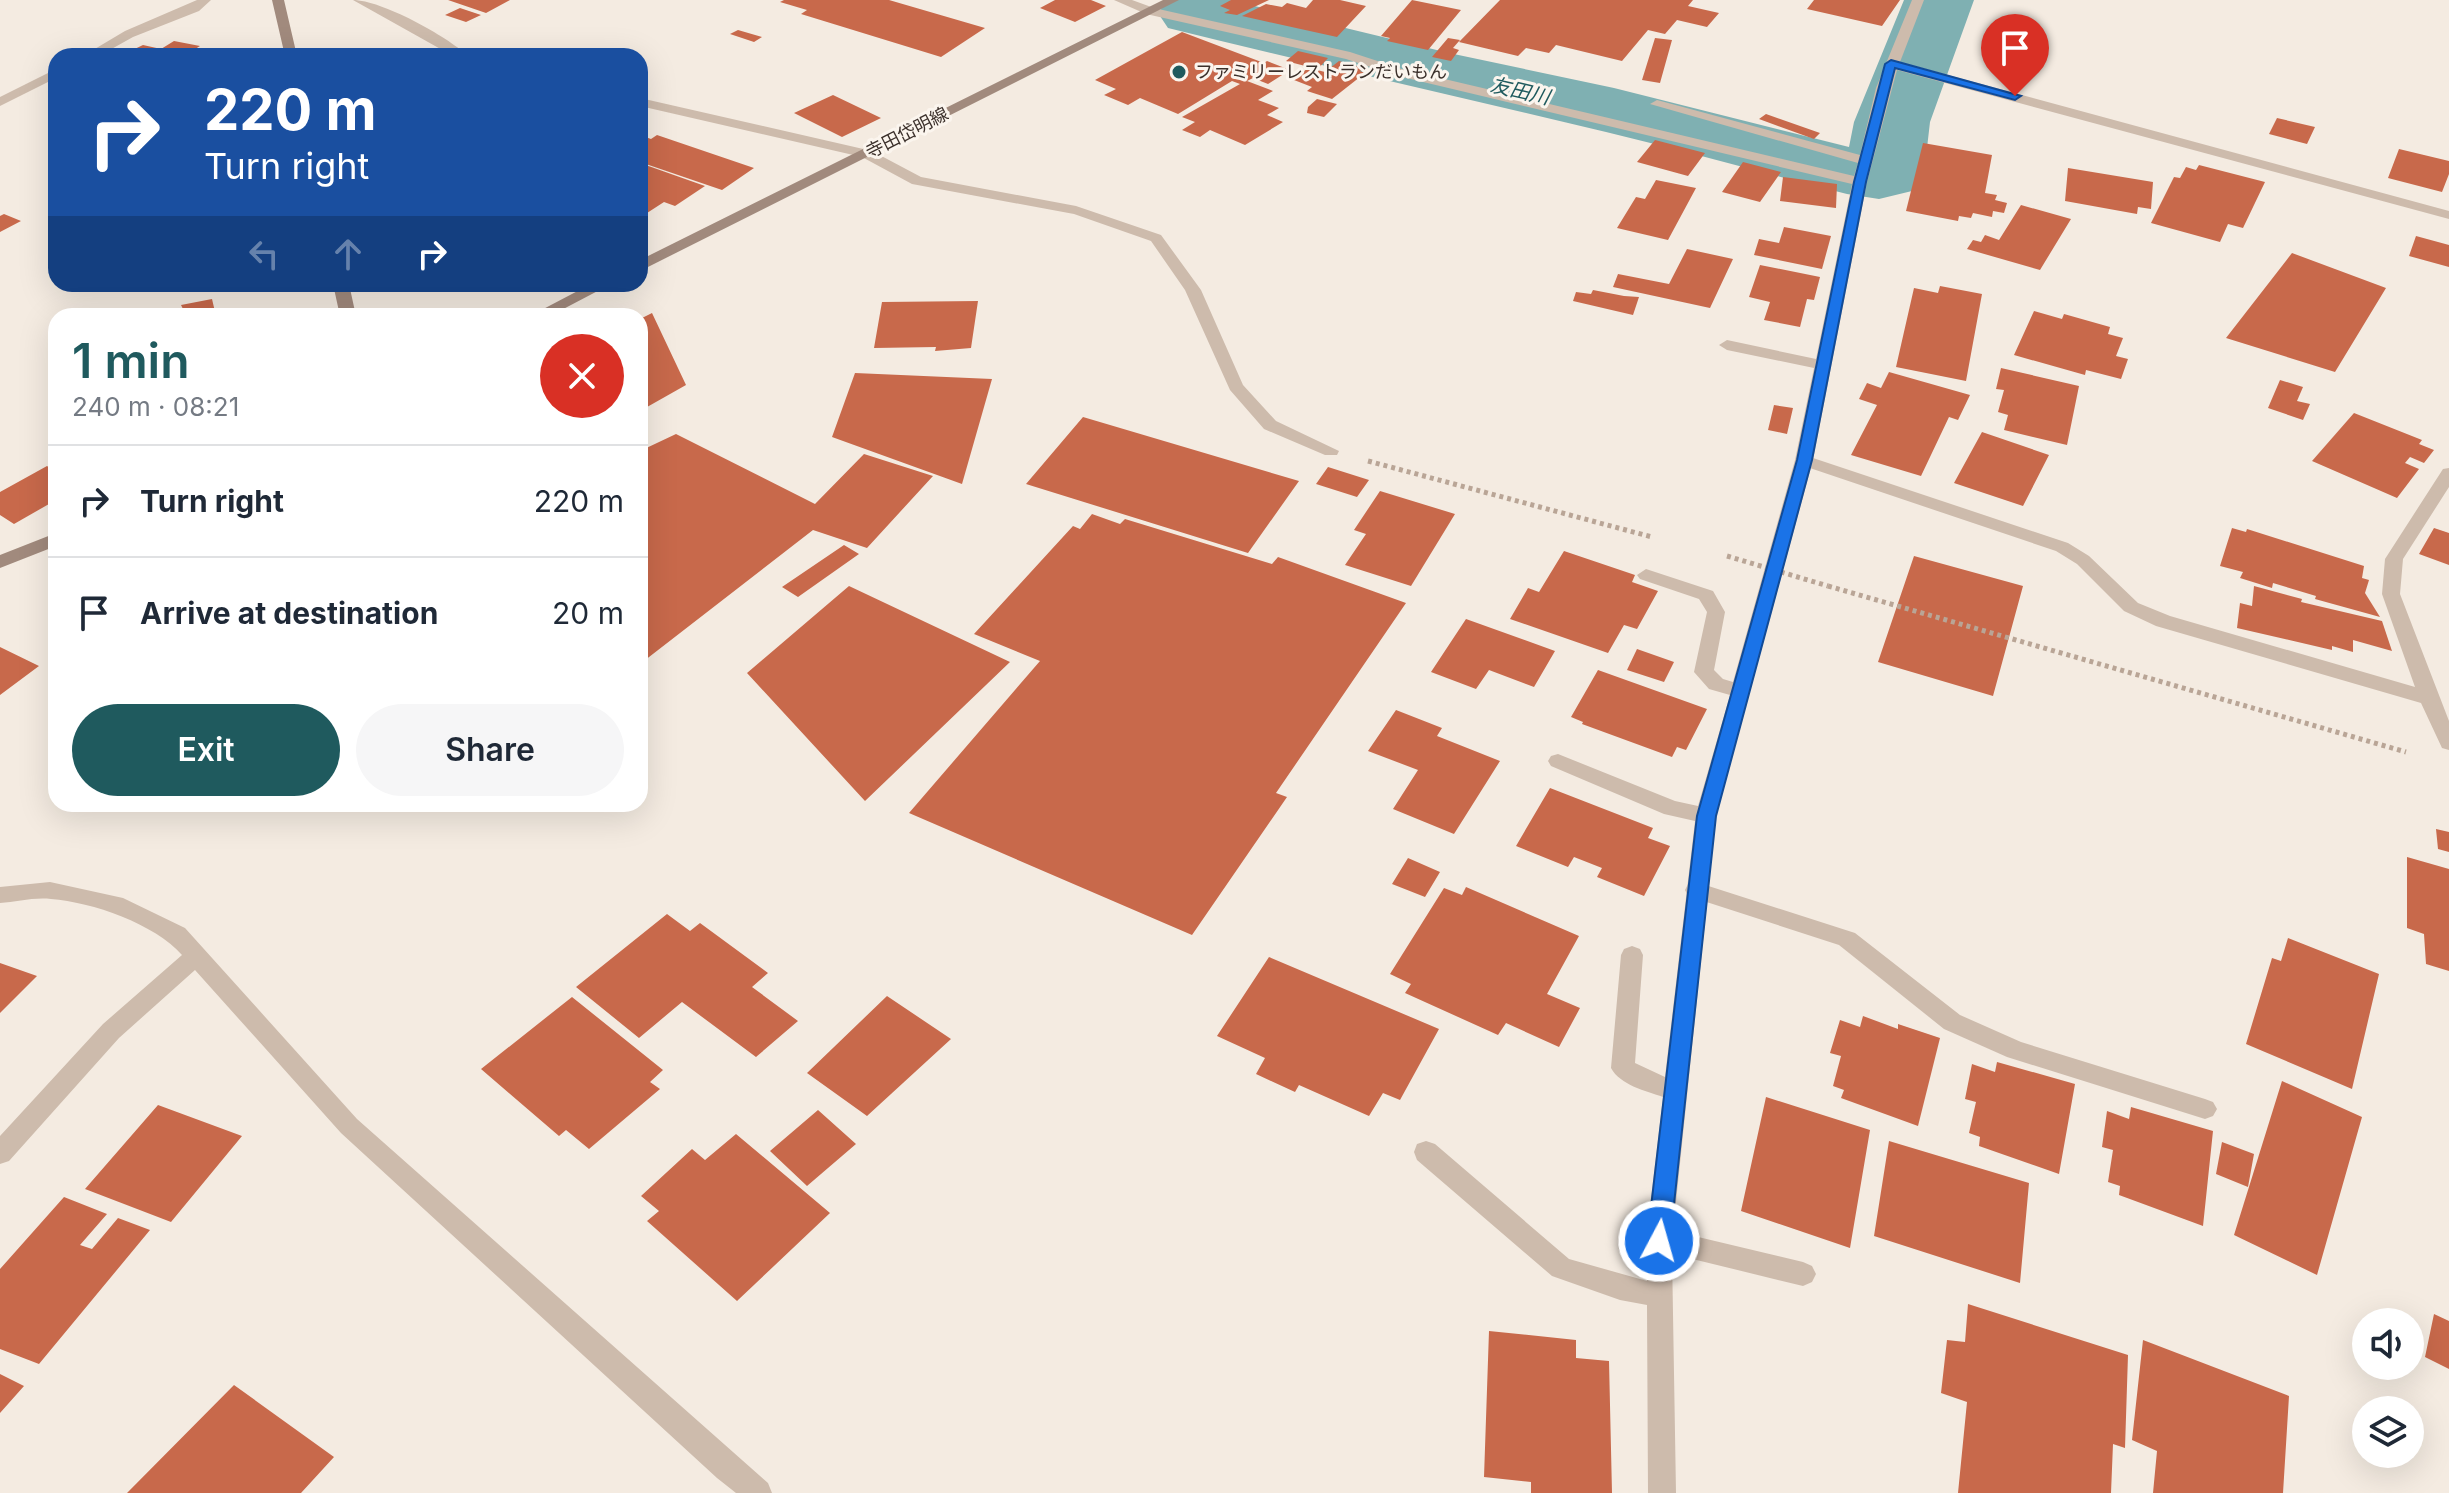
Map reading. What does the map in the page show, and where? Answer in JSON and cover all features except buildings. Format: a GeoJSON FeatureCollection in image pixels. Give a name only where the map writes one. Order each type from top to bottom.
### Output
{"type":"FeatureCollection","features":[{"type":"Feature","properties":{"kind":"main road"},"geometry":{"type":"LineString","coordinates":[[278,0],[289,48]]}},
{"type":"Feature","properties":{"kind":"main road","name":"寺田岱明線"},"geometry":{"type":"LineString","coordinates":[[648,262],[1173,0]]}},
{"type":"Feature","properties":{"kind":"main road"},"geometry":{"type":"LineString","coordinates":[[554,308],[587,292]]}},
{"type":"Feature","properties":{"kind":"main road"},"geometry":{"type":"LineString","coordinates":[[0,562],[48,542]]}},
{"type":"Feature","properties":{"kind":"street"},"geometry":{"type":"LineString","coordinates":[[104,48],[148,25],[195,8],[205,0]]}},
{"type":"Feature","properties":{"kind":"street"},"geometry":{"type":"LineString","coordinates":[[359,0],[385,11],[448,48]]}},
{"type":"Feature","properties":{"kind":"street"},"geometry":{"type":"LineString","coordinates":[[1120,0],[1150,11],[1350,56],[1398,72],[1860,182]]}},
{"type":"Feature","properties":{"kind":"street"},"geometry":{"type":"LineString","coordinates":[[1662,1493],[1659,1241],[1706,816],[1804,460],[1865,160],[1891,64],[1918,0]]}},
{"type":"Feature","properties":{"kind":"street"},"geometry":{"type":"LineString","coordinates":[[1891,64],[2449,215]]}},
{"type":"Feature","properties":{"kind":"street"},"geometry":{"type":"LineString","coordinates":[[0,102],[48,77]]}},
{"type":"Feature","properties":{"kind":"street"},"geometry":{"type":"LineString","coordinates":[[648,104],[867,154],[917,181],[1076,210],[1156,238],[1193,290],[1236,387],[1270,425],[1331,451]]}},
{"type":"Feature","properties":{"kind":"street"},"geometry":{"type":"LineString","coordinates":[[1657,104],[1843,157],[1865,160]]}},
{"type":"Feature","properties":{"kind":"street"},"geometry":{"type":"LineString","coordinates":[[1727,345],[1823,365]]}},
{"type":"Feature","properties":{"kind":"street"},"geometry":{"type":"LineString","coordinates":[[1804,460],[2062,547],[2083,560],[2131,607],[2163,621],[2429,698]]}},
{"type":"Feature","properties":{"kind":"street"},"geometry":{"type":"LineString","coordinates":[[2449,473],[2394,559],[2391,594],[2449,743]]}},
{"type":"Feature","properties":{"kind":"street"},"geometry":{"type":"LineString","coordinates":[[1646,575],[1706,595],[1716,612],[1704,672],[1716,684],[1740,691]]}},
{"type":"Feature","properties":{"kind":"street"},"geometry":{"type":"LineString","coordinates":[[1558,761],[1671,808],[1706,816]]}},
{"type":"Feature","properties":{"kind":"street"},"geometry":{"type":"LineString","coordinates":[[0,895],[50,890],[115,904],[177,934],[349,1126],[758,1493]]}},
{"type":"Feature","properties":{"kind":"street"},"geometry":{"type":"LineString","coordinates":[[1696,890],[1847,939],[1952,1022],[2015,1050],[2205,1109]]}},
{"type":"Feature","properties":{"kind":"street"},"geometry":{"type":"LineString","coordinates":[[1632,955],[1623,1068],[1646,1081],[1674,1090]]}},
{"type":"Feature","properties":{"kind":"street"},"geometry":{"type":"LineString","coordinates":[[0,1153],[111,1031],[196,956]]}},
{"type":"Feature","properties":{"kind":"street"},"geometry":{"type":"LineString","coordinates":[[1426,1152],[1561,1268],[1620,1288],[1660,1296]]}},
{"type":"Feature","properties":{"kind":"street"},"geometry":{"type":"LineString","coordinates":[[1659,1241],[1691,1245],[1803,1274]]}},
{"type":"Feature","properties":{"kind":"path"},"geometry":{"type":"LineString","coordinates":[[1331,451],[1666,540]]}},
{"type":"Feature","properties":{"kind":"path"},"geometry":{"type":"LineString","coordinates":[[1727,556],[2419,756]]}},
{"type":"Feature","properties":{"kind":"waterway","name":"友田川"},"geometry":{"type":"LineString","coordinates":[[1879,175],[1884,174],[1892,122],[1939,0]]}},
{"type":"Feature","properties":{"kind":"waterway","name":"友田川"},"geometry":{"type":"LineString","coordinates":[[1193,13],[1333,44],[1440,73],[1614,111],[1847,170]]}},
{"type":"Feature","properties":{"kind":"place","name":"ファミリーレストランだいもん"},"geometry":{"type":"Point","coordinates":[1179,72]}},
{"type":"Feature","properties":{"kind":"route"},"geometry":{"type":"LineString","coordinates":[[1659,1241],[1706,816],[1804,460],[1860,182],[1883,88],[1891,64],[2015,96]]}}]}
